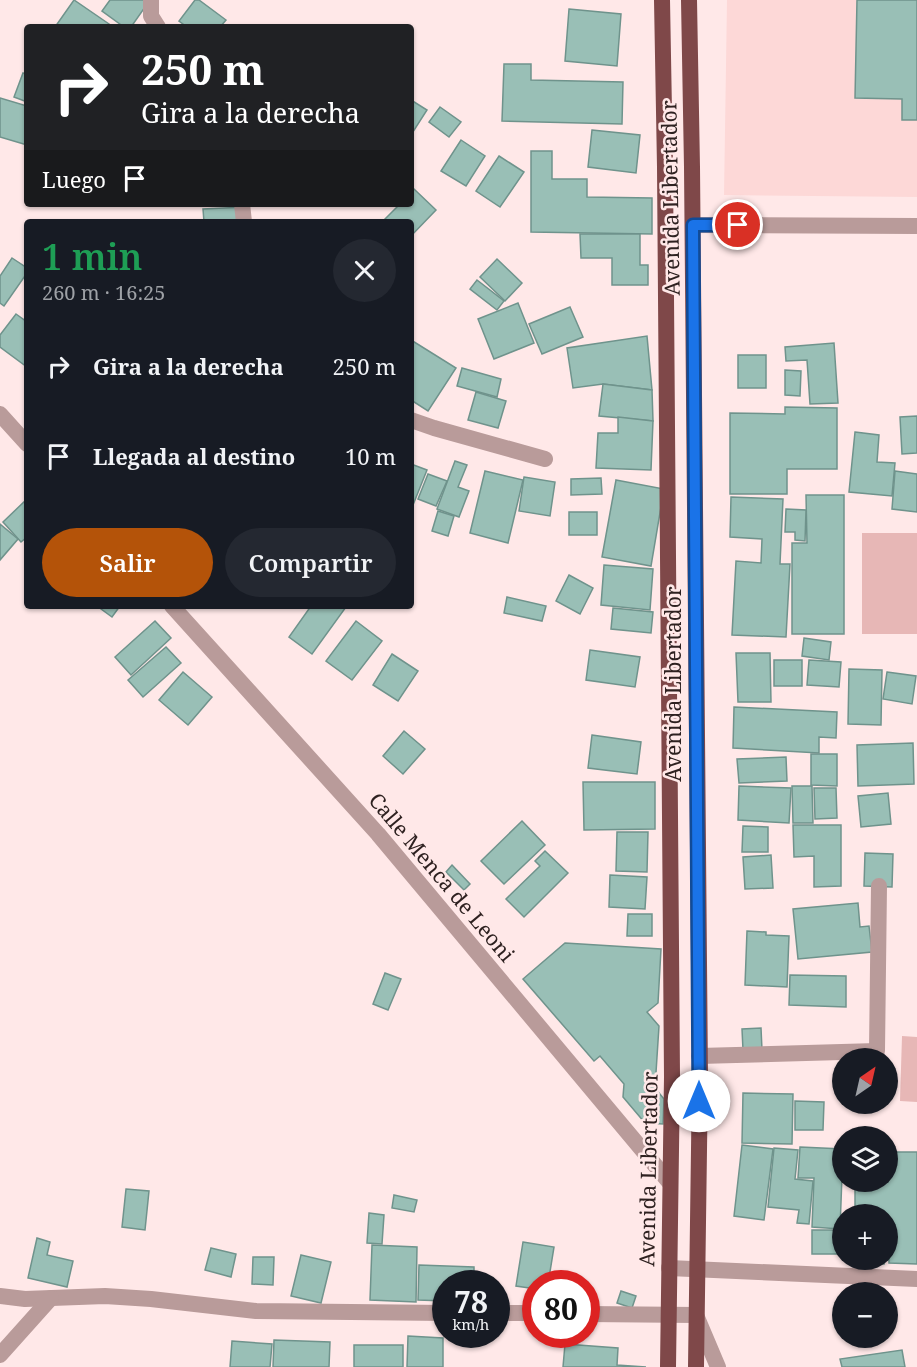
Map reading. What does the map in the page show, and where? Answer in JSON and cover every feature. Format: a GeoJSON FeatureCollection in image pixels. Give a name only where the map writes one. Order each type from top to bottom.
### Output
{"type":"FeatureCollection","features":[{"type":"Feature","properties":{"kind":"highway","name":"Avenida Libertador"},"geometry":{"type":"LineString","coordinates":[[662,0],[672,1054],[668,1367]]}},
{"type":"Feature","properties":{"kind":"highway","name":"Avenida Libertador"},"geometry":{"type":"LineString","coordinates":[[689,0],[693,225],[699,1056],[696,1367]]}},
{"type":"Feature","properties":{"kind":"street"},"geometry":{"type":"LineString","coordinates":[[151,0],[151,15],[156,24]]}},
{"type":"Feature","properties":{"kind":"street"},"geometry":{"type":"LineString","coordinates":[[693,225],[917,226]]}},
{"type":"Feature","properties":{"kind":"street"},"geometry":{"type":"LineString","coordinates":[[0,414],[24,441]]}},
{"type":"Feature","properties":{"kind":"street"},"geometry":{"type":"LineString","coordinates":[[414,421],[545,459]]}},
{"type":"Feature","properties":{"kind":"street","name":"Calle Menca de Leoni"},"geometry":{"type":"LineString","coordinates":[[175,609],[378,834],[670,1183]]}},
{"type":"Feature","properties":{"kind":"street"},"geometry":{"type":"LineString","coordinates":[[699,1056],[877,1052],[879,886]]}},
{"type":"Feature","properties":{"kind":"street"},"geometry":{"type":"LineString","coordinates":[[669,1268],[917,1279]]}},
{"type":"Feature","properties":{"kind":"street"},"geometry":{"type":"LineString","coordinates":[[0,1296],[25,1299],[105,1296],[256,1311],[432,1312]]}},
{"type":"Feature","properties":{"kind":"street"},"geometry":{"type":"LineString","coordinates":[[0,1355],[51,1298]]}},
{"type":"Feature","properties":{"kind":"street"},"geometry":{"type":"LineString","coordinates":[[600,1314],[696,1315],[718,1367]]}},
{"type":"Feature","properties":{"kind":"shaded area"},"geometry":{"type":"Polygon","coordinates":[[[727,0],[917,0],[917,197],[724,195],[727,0]]]}},
{"type":"Feature","properties":{"kind":"shaded area"},"geometry":{"type":"Polygon","coordinates":[[[862,533],[917,533],[917,634],[862,634],[862,533]]]}},
{"type":"Feature","properties":{"kind":"shaded area"},"geometry":{"type":"Polygon","coordinates":[[[902,1036],[917,1037],[917,1102],[900,1101],[902,1036]]]}},
{"type":"Feature","properties":{"kind":"building"},"geometry":{"type":"Polygon","coordinates":[[[74,0],[109,24],[57,24],[74,0]]]}},
{"type":"Feature","properties":{"kind":"building"},"geometry":{"type":"Polygon","coordinates":[[[110,0],[150,0],[133,24],[120,24],[102,11],[110,0]]]}},
{"type":"Feature","properties":{"kind":"building"},"geometry":{"type":"Polygon","coordinates":[[[195,0],[199,0],[226,20],[223,24],[183,24],[179,21],[195,0]]]}},
{"type":"Feature","properties":{"kind":"building"},"geometry":{"type":"Polygon","coordinates":[[[857,0],[917,0],[917,120],[902,120],[902,99],[855,98],[857,0]]]}},
{"type":"Feature","properties":{"kind":"building"},"geometry":{"type":"Polygon","coordinates":[[[569,9],[621,14],[617,66],[565,61],[569,9]]]}},
{"type":"Feature","properties":{"kind":"building"},"geometry":{"type":"Polygon","coordinates":[[[504,64],[531,64],[531,80],[623,82],[622,124],[502,121],[504,64]]]}},
{"type":"Feature","properties":{"kind":"building"},"geometry":{"type":"Polygon","coordinates":[[[23,73],[24,73],[24,101],[14,97],[23,73]]]}},
{"type":"Feature","properties":{"kind":"building"},"geometry":{"type":"Polygon","coordinates":[[[0,98],[24,105],[24,144],[0,137],[0,98]]]}},
{"type":"Feature","properties":{"kind":"building"},"geometry":{"type":"Polygon","coordinates":[[[414,102],[427,110],[414,130],[414,102]]]}},
{"type":"Feature","properties":{"kind":"building"},"geometry":{"type":"Polygon","coordinates":[[[440,107],[461,122],[449,137],[429,122],[440,107]]]}},
{"type":"Feature","properties":{"kind":"building"},"geometry":{"type":"Polygon","coordinates":[[[592,130],[640,135],[636,173],[588,167],[592,130]]]}},
{"type":"Feature","properties":{"kind":"building"},"geometry":{"type":"Polygon","coordinates":[[[461,140],[485,156],[466,186],[441,171],[461,140]]]}},
{"type":"Feature","properties":{"kind":"building"},"geometry":{"type":"Polygon","coordinates":[[[531,151],[552,151],[552,179],[587,179],[587,197],[652,198],[652,234],[531,232],[531,151]]]}},
{"type":"Feature","properties":{"kind":"building"},"geometry":{"type":"Polygon","coordinates":[[[499,156],[524,172],[500,207],[476,191],[499,156]]]}},
{"type":"Feature","properties":{"kind":"building"},"geometry":{"type":"Polygon","coordinates":[[[414,189],[436,210],[414,233],[414,219],[385,219],[397,207],[414,207],[414,189]]]}},
{"type":"Feature","properties":{"kind":"building"},"geometry":{"type":"Polygon","coordinates":[[[245,207],[246,219],[204,219],[203,209],[245,207]]]}},
{"type":"Feature","properties":{"kind":"building"},"geometry":{"type":"Polygon","coordinates":[[[580,234],[640,234],[640,265],[648,265],[648,285],[612,285],[612,258],[581,258],[580,234]]]}},
{"type":"Feature","properties":{"kind":"building"},"geometry":{"type":"Polygon","coordinates":[[[12,258],[24,266],[24,277],[4,306],[0,303],[0,276],[12,258]]]}},
{"type":"Feature","properties":{"kind":"building"},"geometry":{"type":"Polygon","coordinates":[[[497,259],[522,283],[505,301],[480,277],[497,259]]]}},
{"type":"Feature","properties":{"kind":"building"},"geometry":{"type":"Polygon","coordinates":[[[477,280],[504,301],[497,310],[470,289],[477,280]]]}},
{"type":"Feature","properties":{"kind":"building"},"geometry":{"type":"Polygon","coordinates":[[[518,303],[534,343],[494,359],[478,319],[518,303]]]}},
{"type":"Feature","properties":{"kind":"building"},"geometry":{"type":"Polygon","coordinates":[[[570,307],[583,337],[542,354],[529,324],[570,307]]]}},
{"type":"Feature","properties":{"kind":"building"},"geometry":{"type":"Polygon","coordinates":[[[16,314],[24,320],[24,365],[0,347],[0,335],[16,314]]]}},
{"type":"Feature","properties":{"kind":"building"},"geometry":{"type":"Polygon","coordinates":[[[647,336],[652,390],[603,384],[573,388],[567,348],[647,336]]]}},
{"type":"Feature","properties":{"kind":"building"},"geometry":{"type":"Polygon","coordinates":[[[414,342],[456,368],[428,411],[414,402],[414,342]]]}},
{"type":"Feature","properties":{"kind":"building"},"geometry":{"type":"Polygon","coordinates":[[[834,343],[838,403],[810,404],[807,360],[786,361],[785,347],[834,343]]]}},
{"type":"Feature","properties":{"kind":"building"},"geometry":{"type":"Polygon","coordinates":[[[738,355],[766,355],[766,388],[738,388],[738,355]]]}},
{"type":"Feature","properties":{"kind":"building"},"geometry":{"type":"Polygon","coordinates":[[[462,368],[501,379],[497,397],[457,386],[462,368]]]}},
{"type":"Feature","properties":{"kind":"building"},"geometry":{"type":"Polygon","coordinates":[[[785,370],[801,371],[800,396],[785,395],[785,370]]]}},
{"type":"Feature","properties":{"kind":"building"},"geometry":{"type":"Polygon","coordinates":[[[603,384],[652,390],[653,421],[599,416],[603,384]]]}},
{"type":"Feature","properties":{"kind":"building"},"geometry":{"type":"Polygon","coordinates":[[[476,392],[506,401],[498,428],[468,420],[476,392]]]}},
{"type":"Feature","properties":{"kind":"building"},"geometry":{"type":"Polygon","coordinates":[[[785,407],[837,408],[837,469],[787,469],[787,494],[730,494],[730,413],[785,414],[785,407]]]}},
{"type":"Feature","properties":{"kind":"building"},"geometry":{"type":"Polygon","coordinates":[[[917,416],[917,453],[902,454],[900,417],[917,416]]]}},
{"type":"Feature","properties":{"kind":"building"},"geometry":{"type":"Polygon","coordinates":[[[618,417],[653,421],[651,470],[596,468],[598,433],[618,433],[618,417]]]}},
{"type":"Feature","properties":{"kind":"building"},"geometry":{"type":"Polygon","coordinates":[[[855,432],[879,435],[877,462],[895,463],[892,496],[849,492],[855,432]]]}},
{"type":"Feature","properties":{"kind":"building"},"geometry":{"type":"Polygon","coordinates":[[[455,461],[467,465],[458,487],[469,491],[459,517],[437,509],[455,461]]]}},
{"type":"Feature","properties":{"kind":"building"},"geometry":{"type":"Polygon","coordinates":[[[414,465],[427,470],[414,502],[414,465]]]}},
{"type":"Feature","properties":{"kind":"building"},"geometry":{"type":"Polygon","coordinates":[[[485,471],[523,480],[508,543],[470,533],[485,471]]]}},
{"type":"Feature","properties":{"kind":"building"},"geometry":{"type":"Polygon","coordinates":[[[895,471],[917,474],[917,512],[892,509],[895,471]]]}},
{"type":"Feature","properties":{"kind":"building"},"geometry":{"type":"Polygon","coordinates":[[[428,474],[447,481],[436,506],[418,499],[428,474]]]}},
{"type":"Feature","properties":{"kind":"building"},"geometry":{"type":"Polygon","coordinates":[[[524,477],[555,482],[550,516],[519,511],[524,477]]]}},
{"type":"Feature","properties":{"kind":"building"},"geometry":{"type":"Polygon","coordinates":[[[601,478],[602,494],[571,495],[571,479],[601,478]]]}},
{"type":"Feature","properties":{"kind":"building"},"geometry":{"type":"Polygon","coordinates":[[[616,480],[664,489],[651,566],[602,557],[616,480]]]}},
{"type":"Feature","properties":{"kind":"building"},"geometry":{"type":"Polygon","coordinates":[[[806,495],[844,495],[844,634],[792,634],[792,543],[807,543],[806,495]]]}},
{"type":"Feature","properties":{"kind":"building"},"geometry":{"type":"Polygon","coordinates":[[[731,497],[783,499],[780,564],[790,564],[786,637],[732,635],[736,561],[761,563],[762,539],[730,537],[731,497]]]}},
{"type":"Feature","properties":{"kind":"building"},"geometry":{"type":"Polygon","coordinates":[[[24,502],[24,540],[21,542],[3,522],[24,502]]]}},
{"type":"Feature","properties":{"kind":"building"},"geometry":{"type":"Polygon","coordinates":[[[786,509],[806,510],[805,541],[795,540],[795,532],[785,532],[786,509]]]}},
{"type":"Feature","properties":{"kind":"building"},"geometry":{"type":"Polygon","coordinates":[[[438,511],[454,516],[448,536],[432,531],[438,511]]]}},
{"type":"Feature","properties":{"kind":"building"},"geometry":{"type":"Polygon","coordinates":[[[569,512],[597,512],[597,535],[569,535],[569,512]]]}},
{"type":"Feature","properties":{"kind":"building"},"geometry":{"type":"Polygon","coordinates":[[[0,524],[18,539],[0,560],[0,524]]]}},
{"type":"Feature","properties":{"kind":"building"},"geometry":{"type":"Polygon","coordinates":[[[604,565],[653,569],[650,610],[601,605],[604,565]]]}},
{"type":"Feature","properties":{"kind":"building"},"geometry":{"type":"Polygon","coordinates":[[[569,575],[593,588],[580,614],[556,601],[569,575]]]}},
{"type":"Feature","properties":{"kind":"building"},"geometry":{"type":"Polygon","coordinates":[[[507,597],[546,606],[542,621],[504,613],[507,597]]]}},
{"type":"Feature","properties":{"kind":"building"},"geometry":{"type":"Polygon","coordinates":[[[613,608],[653,612],[651,633],[611,629],[613,608]]]}},
{"type":"Feature","properties":{"kind":"building"},"geometry":{"type":"Polygon","coordinates":[[[101,609],[118,609],[112,617],[101,609]]]}},
{"type":"Feature","properties":{"kind":"building"},"geometry":{"type":"Polygon","coordinates":[[[309,609],[345,609],[312,654],[289,637],[309,609]]]}},
{"type":"Feature","properties":{"kind":"building"},"geometry":{"type":"Polygon","coordinates":[[[155,621],[171,638],[131,675],[115,657],[155,621]]]}},
{"type":"Feature","properties":{"kind":"building"},"geometry":{"type":"Polygon","coordinates":[[[356,621],[382,641],[352,680],[326,661],[356,621]]]}},
{"type":"Feature","properties":{"kind":"building"},"geometry":{"type":"Polygon","coordinates":[[[804,638],[831,642],[829,660],[802,656],[804,638]]]}},
{"type":"Feature","properties":{"kind":"building"},"geometry":{"type":"Polygon","coordinates":[[[166,647],[181,663],[143,697],[128,680],[166,647]]]}},
{"type":"Feature","properties":{"kind":"building"},"geometry":{"type":"Polygon","coordinates":[[[590,650],[640,657],[635,687],[586,680],[590,650]]]}},
{"type":"Feature","properties":{"kind":"building"},"geometry":{"type":"Polygon","coordinates":[[[736,653],[770,653],[771,702],[738,702],[736,653]]]}},
{"type":"Feature","properties":{"kind":"building"},"geometry":{"type":"Polygon","coordinates":[[[392,654],[418,671],[398,701],[373,685],[392,654]]]}},
{"type":"Feature","properties":{"kind":"building"},"geometry":{"type":"Polygon","coordinates":[[[774,660],[802,660],[802,686],[774,686],[774,660]]]}},
{"type":"Feature","properties":{"kind":"building"},"geometry":{"type":"Polygon","coordinates":[[[809,660],[841,662],[839,687],[807,685],[809,660]]]}},
{"type":"Feature","properties":{"kind":"building"},"geometry":{"type":"Polygon","coordinates":[[[849,669],[882,670],[881,725],[848,724],[849,669]]]}},
{"type":"Feature","properties":{"kind":"building"},"geometry":{"type":"Polygon","coordinates":[[[183,672],[212,697],[188,725],[159,700],[183,672]]]}},
{"type":"Feature","properties":{"kind":"building"},"geometry":{"type":"Polygon","coordinates":[[[887,672],[916,676],[912,704],[883,699],[887,672]]]}},
{"type":"Feature","properties":{"kind":"building"},"geometry":{"type":"Polygon","coordinates":[[[734,707],[837,712],[836,738],[819,737],[819,753],[733,748],[734,707]]]}},
{"type":"Feature","properties":{"kind":"building"},"geometry":{"type":"Polygon","coordinates":[[[404,731],[425,749],[403,774],[383,756],[404,731]]]}},
{"type":"Feature","properties":{"kind":"building"},"geometry":{"type":"Polygon","coordinates":[[[592,735],[641,742],[637,774],[588,768],[592,735]]]}},
{"type":"Feature","properties":{"kind":"building"},"geometry":{"type":"Polygon","coordinates":[[[913,743],[914,784],[858,786],[857,745],[913,743]]]}},
{"type":"Feature","properties":{"kind":"building"},"geometry":{"type":"Polygon","coordinates":[[[811,754],[837,754],[837,786],[811,785],[811,754]]]}},
{"type":"Feature","properties":{"kind":"building"},"geometry":{"type":"Polygon","coordinates":[[[786,757],[787,781],[739,783],[737,759],[786,757]]]}},
{"type":"Feature","properties":{"kind":"building"},"geometry":{"type":"Polygon","coordinates":[[[583,782],[655,782],[655,829],[584,830],[583,782]]]}},
{"type":"Feature","properties":{"kind":"building"},"geometry":{"type":"Polygon","coordinates":[[[739,786],[791,788],[789,823],[738,820],[739,786]]]}},
{"type":"Feature","properties":{"kind":"building"},"geometry":{"type":"Polygon","coordinates":[[[792,786],[812,786],[813,823],[793,823],[792,786]]]}},
{"type":"Feature","properties":{"kind":"building"},"geometry":{"type":"Polygon","coordinates":[[[814,788],[836,788],[837,818],[815,819],[814,788]]]}},
{"type":"Feature","properties":{"kind":"building"},"geometry":{"type":"Polygon","coordinates":[[[888,793],[891,824],[861,827],[858,796],[888,793]]]}},
{"type":"Feature","properties":{"kind":"building"},"geometry":{"type":"Polygon","coordinates":[[[522,821],[545,845],[504,884],[481,861],[522,821]]]}},
{"type":"Feature","properties":{"kind":"building"},"geometry":{"type":"Polygon","coordinates":[[[793,825],[841,825],[841,886],[814,887],[814,856],[794,857],[793,825]]]}},
{"type":"Feature","properties":{"kind":"building"},"geometry":{"type":"Polygon","coordinates":[[[743,826],[768,827],[768,852],[742,852],[743,826]]]}},
{"type":"Feature","properties":{"kind":"building"},"geometry":{"type":"Polygon","coordinates":[[[617,832],[648,832],[647,872],[616,871],[617,832]]]}},
{"type":"Feature","properties":{"kind":"building"},"geometry":{"type":"Polygon","coordinates":[[[545,851],[568,873],[524,917],[506,899],[540,866],[535,861],[545,851]]]}},
{"type":"Feature","properties":{"kind":"building"},"geometry":{"type":"Polygon","coordinates":[[[865,853],[893,854],[892,887],[864,886],[865,853]]]}},
{"type":"Feature","properties":{"kind":"building"},"geometry":{"type":"Polygon","coordinates":[[[771,855],[773,888],[745,889],[743,857],[771,855]]]}},
{"type":"Feature","properties":{"kind":"building"},"geometry":{"type":"Polygon","coordinates":[[[452,865],[470,884],[464,890],[446,872],[452,865]]]}},
{"type":"Feature","properties":{"kind":"building"},"geometry":{"type":"Polygon","coordinates":[[[610,875],[647,877],[645,909],[609,907],[610,875]]]}},
{"type":"Feature","properties":{"kind":"building"},"geometry":{"type":"Polygon","coordinates":[[[858,903],[860,927],[869,926],[872,952],[798,959],[793,909],[858,903]]]}},
{"type":"Feature","properties":{"kind":"building"},"geometry":{"type":"Polygon","coordinates":[[[628,914],[652,914],[652,936],[627,936],[628,914]]]}},
{"type":"Feature","properties":{"kind":"building"},"geometry":{"type":"Polygon","coordinates":[[[747,931],[789,936],[787,987],[745,985],[747,931]]]}},
{"type":"Feature","properties":{"kind":"building"},"geometry":{"type":"Polygon","coordinates":[[[565,943],[661,949],[658,1003],[647,1012],[659,1026],[655,1088],[664,1099],[663,1124],[645,1123],[623,1097],[624,1084],[600,1056],[594,1061],[523,979],[565,943]]]}},
{"type":"Feature","properties":{"kind":"building"},"geometry":{"type":"Polygon","coordinates":[[[385,973],[401,979],[388,1010],[373,1004],[385,973]]]}},
{"type":"Feature","properties":{"kind":"building"},"geometry":{"type":"Polygon","coordinates":[[[790,975],[846,976],[846,1007],[789,1005],[790,975]]]}},
{"type":"Feature","properties":{"kind":"building"},"geometry":{"type":"Polygon","coordinates":[[[761,1028],[762,1050],[743,1050],[742,1029],[761,1028]]]}},
{"type":"Feature","properties":{"kind":"building"},"geometry":{"type":"Polygon","coordinates":[[[743,1093],[793,1094],[792,1144],[742,1143],[743,1093]]]}},
{"type":"Feature","properties":{"kind":"building"},"geometry":{"type":"Polygon","coordinates":[[[795,1101],[824,1102],[823,1130],[795,1130],[795,1101]]]}},
{"type":"Feature","properties":{"kind":"building"},"geometry":{"type":"Polygon","coordinates":[[[742,1145],[773,1149],[764,1220],[734,1216],[742,1145]]]}},
{"type":"Feature","properties":{"kind":"building"},"geometry":{"type":"Polygon","coordinates":[[[800,1147],[832,1148],[832,1192],[841,1192],[841,1204],[832,1204],[832,1228],[812,1227],[814,1178],[798,1178],[800,1147]]]}},
{"type":"Feature","properties":{"kind":"building"},"geometry":{"type":"Polygon","coordinates":[[[774,1148],[798,1150],[795,1179],[813,1181],[809,1224],[797,1223],[799,1210],[768,1207],[774,1148]]]}},
{"type":"Feature","properties":{"kind":"building"},"geometry":{"type":"Polygon","coordinates":[[[898,1152],[917,1152],[917,1264],[898,1263],[898,1204],[855,1204],[855,1192],[898,1192],[898,1152]]]}},
{"type":"Feature","properties":{"kind":"building"},"geometry":{"type":"Polygon","coordinates":[[[126,1189],[149,1191],[145,1230],[122,1227],[126,1189]]]}},
{"type":"Feature","properties":{"kind":"building"},"geometry":{"type":"Polygon","coordinates":[[[394,1195],[417,1200],[414,1212],[392,1208],[394,1195]]]}},
{"type":"Feature","properties":{"kind":"building"},"geometry":{"type":"Polygon","coordinates":[[[369,1213],[384,1215],[382,1244],[367,1243],[369,1213]]]}},
{"type":"Feature","properties":{"kind":"building"},"geometry":{"type":"Polygon","coordinates":[[[812,1230],[832,1230],[832,1254],[812,1254],[812,1230]]]}},
{"type":"Feature","properties":{"kind":"building"},"geometry":{"type":"Polygon","coordinates":[[[37,1238],[50,1242],[47,1255],[73,1261],[67,1287],[28,1278],[37,1238]]]}},
{"type":"Feature","properties":{"kind":"building"},"geometry":{"type":"Polygon","coordinates":[[[523,1242],[554,1247],[550,1270],[522,1270],[522,1287],[516,1286],[523,1242]]]}},
{"type":"Feature","properties":{"kind":"building"},"geometry":{"type":"Polygon","coordinates":[[[372,1245],[417,1247],[416,1302],[370,1300],[372,1245]]]}},
{"type":"Feature","properties":{"kind":"building"},"geometry":{"type":"Polygon","coordinates":[[[211,1248],[236,1254],[231,1277],[205,1270],[211,1248]]]}},
{"type":"Feature","properties":{"kind":"building"},"geometry":{"type":"Polygon","coordinates":[[[301,1255],[331,1262],[321,1303],[291,1296],[301,1255]]]}},
{"type":"Feature","properties":{"kind":"building"},"geometry":{"type":"Polygon","coordinates":[[[253,1257],[274,1257],[273,1285],[252,1284],[253,1257]]]}},
{"type":"Feature","properties":{"kind":"building"},"geometry":{"type":"Polygon","coordinates":[[[419,1265],[474,1267],[474,1270],[432,1270],[432,1300],[418,1300],[419,1265]]]}},
{"type":"Feature","properties":{"kind":"building"},"geometry":{"type":"Polygon","coordinates":[[[621,1291],[636,1296],[632,1308],[617,1303],[621,1291]]]}},
{"type":"Feature","properties":{"kind":"building"},"geometry":{"type":"Polygon","coordinates":[[[408,1336],[432,1337],[432,1348],[443,1348],[443,1367],[407,1367],[408,1336]]]}},
{"type":"Feature","properties":{"kind":"building"},"geometry":{"type":"Polygon","coordinates":[[[274,1340],[330,1342],[329,1367],[273,1367],[274,1340]]]}},
{"type":"Feature","properties":{"kind":"building"},"geometry":{"type":"Polygon","coordinates":[[[232,1341],[272,1344],[270,1367],[230,1367],[232,1341]]]}},
{"type":"Feature","properties":{"kind":"building"},"geometry":{"type":"Polygon","coordinates":[[[354,1345],[403,1345],[403,1367],[354,1367],[354,1345]]]}},
{"type":"Feature","properties":{"kind":"building"},"geometry":{"type":"Polygon","coordinates":[[[600,1347],[618,1348],[617,1365],[646,1367],[563,1367],[565,1348],[600,1347]]]}},
{"type":"Feature","properties":{"kind":"building"},"geometry":{"type":"Polygon","coordinates":[[[902,1350],[905,1367],[842,1367],[840,1359],[902,1350]]]}},
{"type":"Feature","properties":{"kind":"route"},"geometry":{"type":"LineString","coordinates":[[699,1101],[693,225],[738,225]]}}]}
